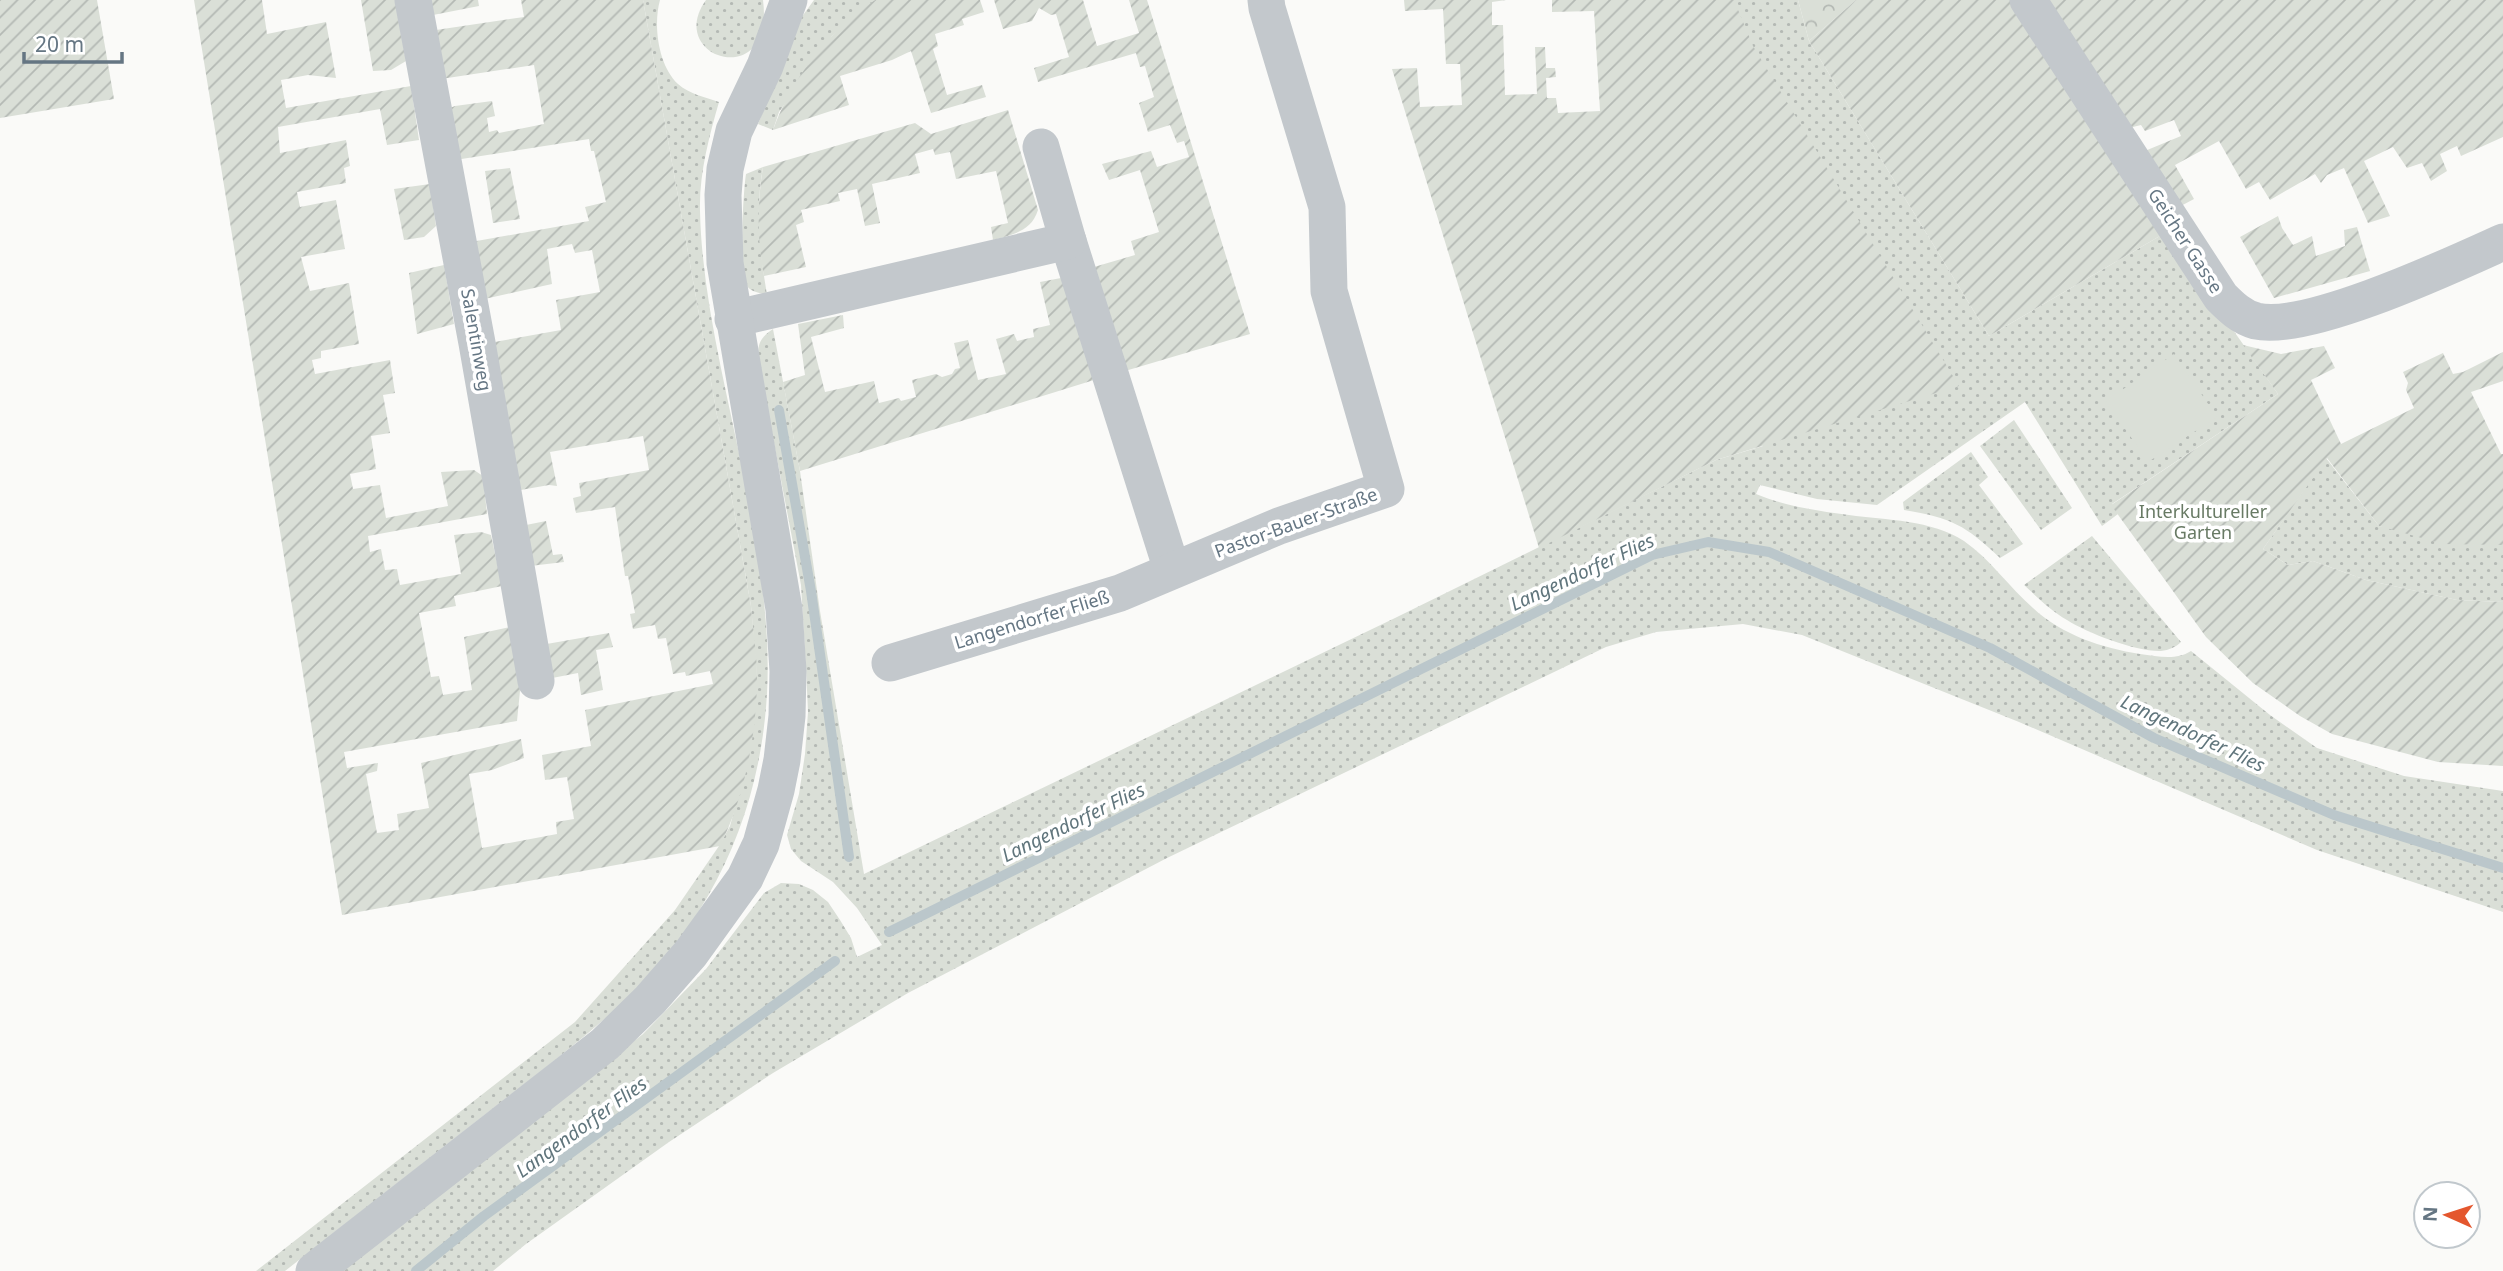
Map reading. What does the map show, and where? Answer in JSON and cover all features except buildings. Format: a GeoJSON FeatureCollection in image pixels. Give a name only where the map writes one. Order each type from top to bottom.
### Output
{"type":"FeatureCollection","features":[{"type":"Feature","properties":{"kind":"street","name":"Salentinweg"},"geometry":{"type":"LineString","coordinates":[[414,0],[536,681]]}},
{"type":"Feature","properties":{"kind":"street"},"geometry":{"type":"LineString","coordinates":[[314,1271],[605,1044],[650,1000],[691,953],[745,878],[761,844],[782,760],[788,671],[782,595],[733,319],[723,222],[725,169],[734,131],[765,66],[789,0]]}},
{"type":"Feature","properties":{"kind":"street","name":"Pastor-Bauer-Straße"},"geometry":{"type":"LineString","coordinates":[[1172,570],[1279,526],[1386,489],[1329,291],[1327,206],[1266,0]]}},
{"type":"Feature","properties":{"kind":"street","name":"Geicher Gasse"},"geometry":{"type":"LineString","coordinates":[[2028,0],[2215,288],[2229,305],[2244,316],[2273,323],[2308,317],[2437,272],[2503,242]]}},
{"type":"Feature","properties":{"kind":"street"},"geometry":{"type":"LineString","coordinates":[[1041,147],[1172,570]]}},
{"type":"Feature","properties":{"kind":"street"},"geometry":{"type":"LineString","coordinates":[[733,319],[1068,241]]}},
{"type":"Feature","properties":{"kind":"street","name":"Langendorfer Fließ"},"geometry":{"type":"LineString","coordinates":[[890,663],[1120,593],[1172,570]]}},
{"type":"Feature","properties":{"kind":"green space"},"geometry":{"type":"Polygon","coordinates":[[[0,0],[97,0],[114,99],[0,118],[0,0]]]}},
{"type":"Feature","properties":{"kind":"green space"},"geometry":{"type":"Polygon","coordinates":[[[194,0],[262,0],[267,34],[326,22],[336,78],[308,75],[281,80],[286,108],[411,86],[419,140],[387,145],[380,109],[278,127],[280,153],[346,140],[350,166],[344,168],[346,183],[297,192],[300,207],[336,200],[345,249],[301,257],[310,291],[349,283],[359,344],[321,351],[321,358],[312,360],[315,374],[390,360],[395,393],[383,395],[390,433],[371,436],[376,469],[350,474],[353,489],[380,485],[386,518],[448,506],[441,472],[474,470],[483,476],[487,514],[368,536],[370,552],[381,549],[385,570],[397,569],[400,585],[461,574],[454,535],[481,532],[491,535],[502,586],[454,596],[456,606],[419,613],[431,677],[439,676],[443,695],[472,690],[464,637],[510,627],[521,681],[517,721],[344,752],[347,768],[378,763],[377,771],[366,774],[377,833],[399,830],[397,814],[429,808],[421,763],[521,739],[524,758],[492,770],[469,774],[482,848],[557,834],[556,822],[574,819],[567,777],[545,780],[542,755],[591,746],[585,710],[713,684],[710,671],[686,676],[685,672],[673,674],[666,638],[658,639],[655,625],[633,629],[630,614],[635,613],[628,576],[625,576],[615,507],[576,513],[573,498],[581,496],[579,483],[649,470],[643,436],[550,452],[557,486],[515,491],[489,343],[561,330],[556,300],[600,292],[592,250],[575,253],[572,244],[547,249],[552,284],[480,300],[471,242],[589,221],[585,207],[606,202],[589,139],[455,160],[445,110],[492,101],[495,116],[487,118],[489,132],[497,130],[499,133],[544,124],[534,65],[441,79],[436,30],[524,17],[521,0],[643,0],[751,606],[756,651],[755,720],[748,764],[729,827],[720,846],[342,915],[194,0]]]}},
{"type":"Feature","properties":{"kind":"green space"},"geometry":{"type":"Polygon","coordinates":[[[361,0],[395,0],[406,61],[391,70],[373,71],[361,0]]]}},
{"type":"Feature","properties":{"kind":"green space"},"geometry":{"type":"Polygon","coordinates":[[[431,0],[478,0],[479,6],[433,15],[431,0]]]}},
{"type":"Feature","properties":{"kind":"green space"},"geometry":{"type":"Polygon","coordinates":[[[643,0],[660,0],[657,33],[662,56],[671,76],[687,90],[719,102],[701,183],[700,211],[705,278],[755,537],[764,597],[768,657],[765,718],[749,801],[718,877],[698,912],[647,978],[617,1008],[553,1062],[285,1271],[256,1271],[575,1022],[675,910],[730,826],[745,770],[757,676],[751,606],[643,0]]]}},
{"type":"Feature","properties":{"kind":"green space"},"geometry":{"type":"Polygon","coordinates":[[[706,0],[763,0],[762,29],[753,47],[739,56],[723,57],[709,50],[699,38],[697,20],[706,0]]]}},
{"type":"Feature","properties":{"kind":"green space"},"geometry":{"type":"Polygon","coordinates":[[[814,0],[875,0],[832,36],[779,112],[773,130],[758,124],[801,18],[814,0]]]}},
{"type":"Feature","properties":{"kind":"green space"},"geometry":{"type":"Polygon","coordinates":[[[875,0],[980,0],[984,12],[962,19],[964,25],[935,34],[938,46],[933,49],[947,95],[982,85],[986,97],[931,113],[911,51],[892,60],[840,76],[849,105],[773,130],[790,92],[814,57],[842,26],[875,0]]]}},
{"type":"Feature","properties":{"kind":"green space"},"geometry":{"type":"Polygon","coordinates":[[[994,0],[1083,0],[1097,46],[1139,33],[1129,0],[1147,0],[1250,334],[1125,371],[1094,267],[1135,255],[1131,241],[1159,232],[1140,170],[1109,180],[1102,164],[1151,151],[1157,167],[1189,157],[1184,141],[1177,143],[1170,125],[1148,132],[1139,103],[1154,97],[1145,66],[1140,67],[1136,53],[1038,82],[1034,68],[1069,57],[1056,14],[1051,15],[1039,8],[1032,21],[1003,29],[994,0]]]}},
{"type":"Feature","properties":{"kind":"green space"},"geometry":{"type":"Polygon","coordinates":[[[1404,0],[1506,0],[1492,2],[1492,25],[1503,25],[1505,95],[1537,94],[1535,47],[1545,47],[1546,68],[1555,68],[1556,77],[1546,78],[1547,98],[1556,98],[1558,113],[1600,111],[1594,11],[1552,12],[1552,0],[1734,0],[1753,46],[1959,386],[1716,460],[1539,548],[1392,69],[1417,68],[1420,107],[1462,105],[1460,64],[1446,64],[1443,9],[1405,11],[1404,0]]]}},
{"type":"Feature","properties":{"kind":"green space"},"geometry":{"type":"Polygon","coordinates":[[[1690,0],[1798,0],[1809,41],[1989,336],[2165,233],[2278,394],[2112,504],[2118,514],[2102,526],[2025,402],[1877,505],[1817,499],[1760,485],[1756,494],[1802,508],[1908,522],[1951,534],[1982,556],[2033,608],[2057,626],[2097,644],[2140,654],[2173,657],[2191,651],[2270,715],[2317,748],[2404,776],[2503,791],[2503,912],[2317,850],[2019,722],[1802,635],[1743,624],[1656,632],[1606,647],[1167,858],[908,993],[773,1073],[669,1142],[526,1244],[493,1271],[342,1271],[643,1034],[706,969],[764,893],[781,883],[799,884],[813,890],[828,902],[840,920],[851,938],[857,957],[882,945],[857,908],[833,882],[801,861],[791,849],[787,835],[799,794],[805,754],[808,712],[806,668],[801,585],[759,364],[759,348],[764,336],[773,329],[800,471],[820,611],[864,874],[1716,460],[1763,446],[1690,0]]]}},
{"type":"Feature","properties":{"kind":"green space"},"geometry":{"type":"Polygon","coordinates":[[[1798,0],[1856,0],[1809,41],[1798,0]]]}},
{"type":"Feature","properties":{"kind":"green space"},"geometry":{"type":"Polygon","coordinates":[[[1856,0],[2015,0],[2165,233],[1989,336],[1809,41],[1856,0]]]}},
{"type":"Feature","properties":{"kind":"green space"},"geometry":{"type":"Polygon","coordinates":[[[2040,0],[2503,0],[2503,137],[2461,156],[2457,146],[2440,154],[2447,171],[2431,181],[2422,163],[2407,168],[2393,147],[2364,161],[2390,216],[2368,223],[2344,168],[2327,175],[2321,183],[2315,174],[2270,200],[2259,182],[2246,189],[2219,141],[2175,165],[2194,199],[2177,208],[2140,153],[2181,136],[2174,120],[2145,131],[2141,125],[2125,129],[2040,0]]]}},
{"type":"Feature","properties":{"kind":"green space"},"geometry":{"type":"Polygon","coordinates":[[[1008,110],[1038,210],[1026,228],[993,240],[991,227],[1008,223],[996,171],[956,179],[950,152],[935,155],[933,149],[915,154],[920,173],[872,184],[880,223],[865,226],[857,189],[838,193],[840,201],[801,210],[804,222],[796,225],[806,267],[764,276],[759,222],[763,167],[915,123],[931,134],[1008,110]]]}},
{"type":"Feature","properties":{"kind":"green space"},"geometry":{"type":"Polygon","coordinates":[[[763,167],[759,231],[767,295],[747,286],[742,249],[746,174],[763,167]]]}},
{"type":"Feature","properties":{"kind":"green space"},"geometry":{"type":"Polygon","coordinates":[[[510,168],[520,219],[493,223],[485,171],[510,168]]]}},
{"type":"Feature","properties":{"kind":"green space"},"geometry":{"type":"Polygon","coordinates":[[[430,184],[436,226],[424,237],[404,240],[394,189],[430,184]]]}},
{"type":"Feature","properties":{"kind":"green space"},"geometry":{"type":"Polygon","coordinates":[[[2278,216],[2293,245],[2312,236],[2316,256],[2345,246],[2344,230],[2357,227],[2370,271],[2274,298],[2240,237],[2278,216]]]}},
{"type":"Feature","properties":{"kind":"green space"},"geometry":{"type":"Polygon","coordinates":[[[444,265],[454,324],[417,334],[409,273],[444,265]]]}},
{"type":"Feature","properties":{"kind":"green space"},"geometry":{"type":"Polygon","coordinates":[[[1061,278],[1094,380],[800,471],[783,382],[805,375],[798,324],[843,315],[844,328],[811,337],[825,392],[874,381],[879,403],[899,398],[901,401],[916,397],[912,380],[936,374],[942,377],[960,368],[954,343],[968,340],[978,380],[1006,374],[996,339],[1014,334],[1017,341],[1034,337],[1033,329],[1050,325],[1040,282],[1061,278]]]}},
{"type":"Feature","properties":{"kind":"green space","name":"Interkultureller Garten"},"geometry":{"type":"Polygon","coordinates":[[[2243,345],[2281,354],[2324,346],[2335,368],[2311,380],[2341,444],[2414,408],[2406,390],[2408,383],[2403,372],[2443,353],[2453,374],[2463,372],[2503,352],[2503,381],[2471,392],[2503,454],[2503,545],[2443,544],[2379,526],[2327,458],[2263,549],[2288,565],[2313,561],[2366,580],[2457,600],[2503,602],[2503,766],[2438,762],[2332,734],[2300,716],[2253,683],[2206,637],[2111,505],[2278,394],[2243,345]]]}},
{"type":"Feature","properties":{"kind":"green space"},"geometry":{"type":"Polygon","coordinates":[[[2174,354],[2217,417],[2148,462],[2106,401],[2174,354]]]}},
{"type":"Feature","properties":{"kind":"green space"},"geometry":{"type":"Polygon","coordinates":[[[2014,420],[2072,508],[2041,530],[1980,446],[2014,420]]]}},
{"type":"Feature","properties":{"kind":"green space"},"geometry":{"type":"Polygon","coordinates":[[[1971,452],[1988,477],[1979,485],[2023,544],[2000,558],[1967,530],[1957,525],[1934,516],[1904,510],[1903,502],[1971,452]]]}},
{"type":"Feature","properties":{"kind":"green space"},"geometry":{"type":"Polygon","coordinates":[[[2326,458],[2379,526],[2503,544],[2503,602],[2457,600],[2366,580],[2313,561],[2288,565],[2263,549],[2326,458]]]}},
{"type":"Feature","properties":{"kind":"green space"},"geometry":{"type":"Polygon","coordinates":[[[546,521],[553,555],[562,554],[564,562],[530,566],[521,526],[546,521]]]}},
{"type":"Feature","properties":{"kind":"green space"},"geometry":{"type":"Polygon","coordinates":[[[2092,536],[2181,642],[2179,644],[2167,650],[2151,650],[2099,636],[2061,616],[2024,585],[2092,536]]]}},
{"type":"Feature","properties":{"kind":"green space"},"geometry":{"type":"Polygon","coordinates":[[[609,633],[613,647],[596,650],[603,690],[581,695],[578,673],[547,679],[541,645],[609,633]]]}},
{"type":"Feature","properties":{"kind":"waterway"},"geometry":{"type":"LineString","coordinates":[[779,410],[811,591],[849,857]]}},
{"type":"Feature","properties":{"kind":"waterway","name":"Langendorfer Flies"},"geometry":{"type":"LineString","coordinates":[[889,932],[1652,555],[1708,542],[1769,552],[1990,648],[2154,738],[2334,815],[2503,868]]}},
{"type":"Feature","properties":{"kind":"waterway","name":"Langendorfer Flies"},"geometry":{"type":"LineString","coordinates":[[416,1271],[484,1216],[835,961]]}}]}
